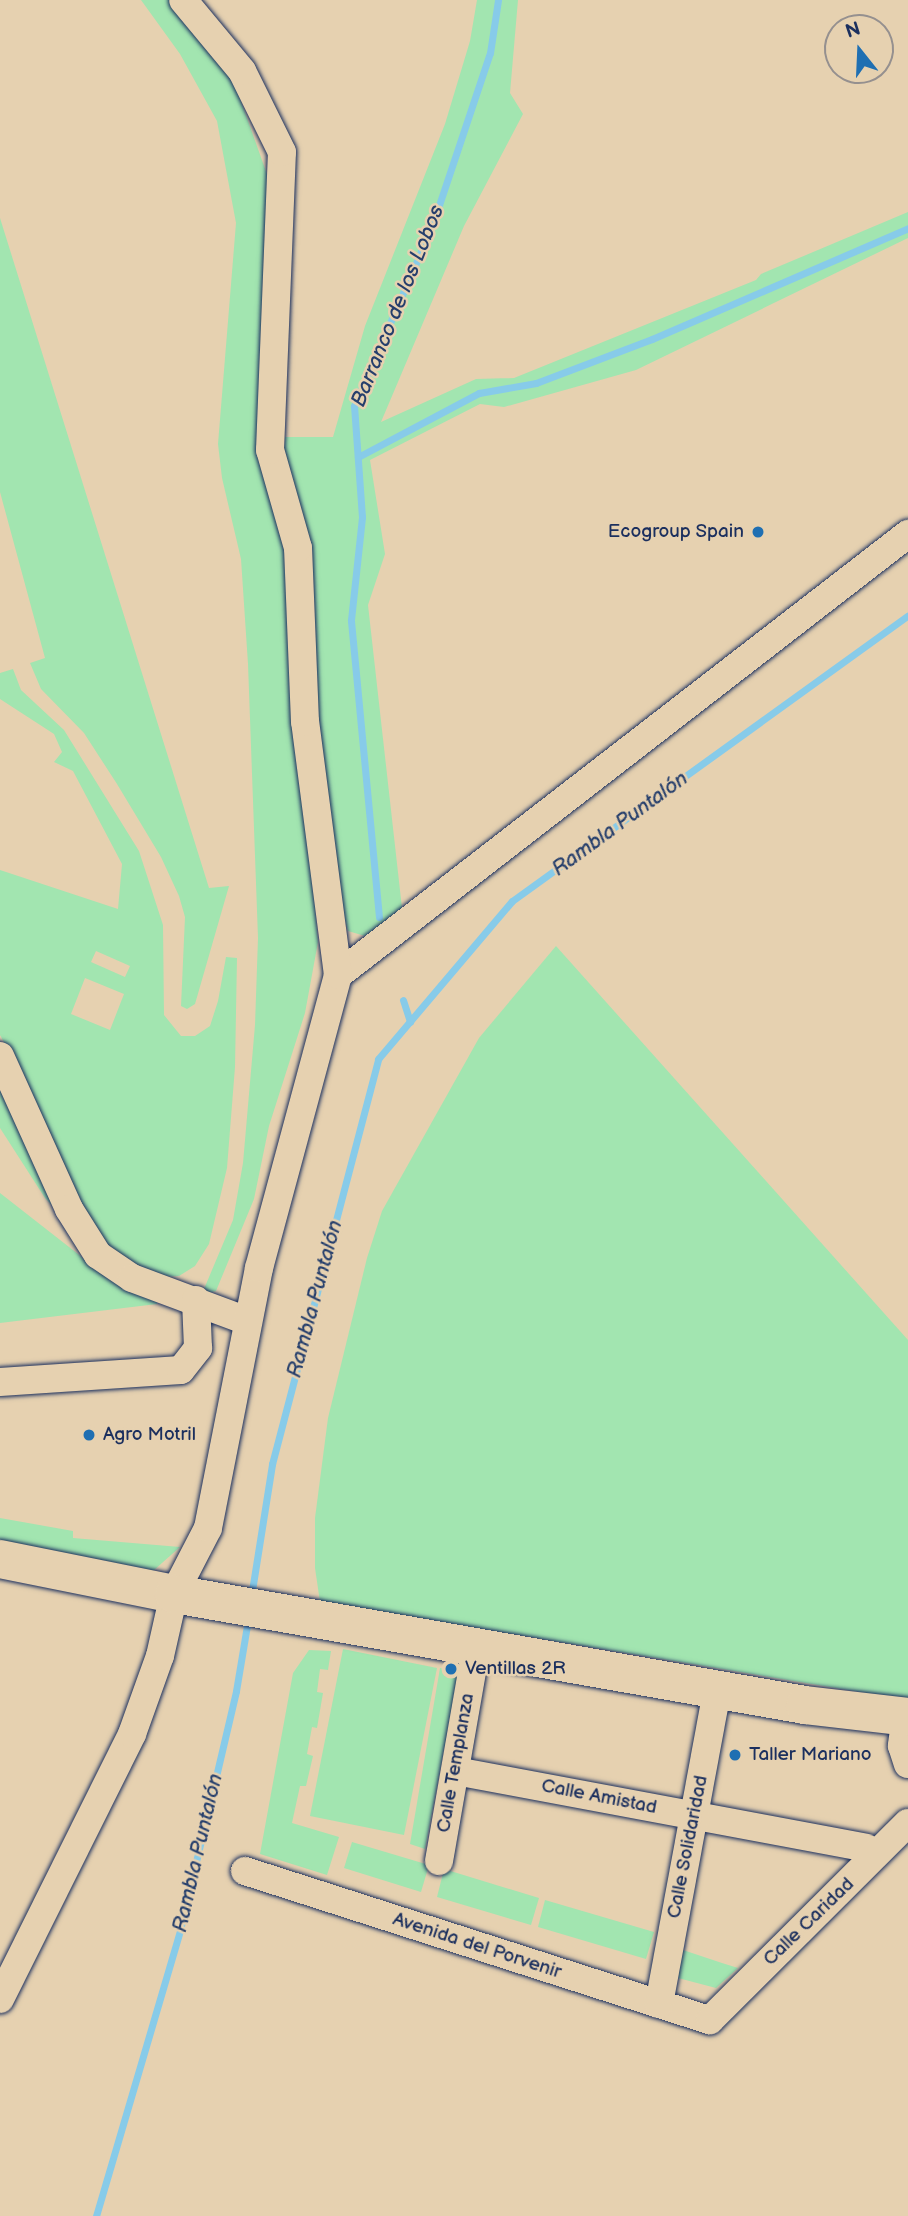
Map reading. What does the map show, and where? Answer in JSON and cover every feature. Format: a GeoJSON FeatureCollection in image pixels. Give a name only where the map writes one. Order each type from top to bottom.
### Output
{"type":"FeatureCollection","features":[{"type":"Feature","properties":{"kind":"street"},"geometry":{"type":"LineString","coordinates":[[0,1999],[132,1734],[208,1528],[259,1268],[338,975],[305,722],[298,548],[270,450],[282,152],[242,71],[183,0]]}},
{"type":"Feature","properties":{"kind":"street"},"geometry":{"type":"LineString","coordinates":[[338,975],[908,534]]}},
{"type":"Feature","properties":{"kind":"street"},"geometry":{"type":"LineString","coordinates":[[0,1056],[69,1209],[98,1255],[132,1278],[247,1321]]}},
{"type":"Feature","properties":{"kind":"street"},"geometry":{"type":"LineString","coordinates":[[0,1382],[181,1370],[198,1348],[195,1300]]}},
{"type":"Feature","properties":{"kind":"street"},"geometry":{"type":"LineString","coordinates":[[0,1559],[182,1595],[717,1690],[805,1705],[907,1716],[902,1746],[908,1764]]}},
{"type":"Feature","properties":{"kind":"street","name":"Calle Templanza"},"geometry":{"type":"LineString","coordinates":[[439,1861],[473,1666]]}},
{"type":"Feature","properties":{"kind":"street","name":"Calle Solidaridad"},"geometry":{"type":"LineString","coordinates":[[659,2004],[717,1690]]}},
{"type":"Feature","properties":{"kind":"street","name":"Calle Amistad"},"geometry":{"type":"LineString","coordinates":[[456,1771],[866,1848]]}},
{"type":"Feature","properties":{"kind":"street","name":"Calle Caridad"},"geometry":{"type":"LineString","coordinates":[[710,2020],[908,1824]]}},
{"type":"Feature","properties":{"kind":"street","name":"Avenida del Porvenir"},"geometry":{"type":"LineString","coordinates":[[245,1871],[710,2020]]}},
{"type":"Feature","properties":{"kind":"green space"},"geometry":{"type":"Polygon","coordinates":[[[141,0],[169,0],[232,76],[274,194],[282,525],[318,942],[305,1013],[269,1126],[254,1199],[216,1291],[208,1293],[204,1289],[233,1220],[243,1163],[255,1025],[258,938],[248,664],[241,559],[222,478],[218,444],[236,223],[217,121],[180,54],[141,0]]]}},
{"type":"Feature","properties":{"kind":"green space"},"geometry":{"type":"Polygon","coordinates":[[[477,0],[518,0],[510,93],[523,114],[464,226],[381,422],[476,379],[514,378],[756,280],[761,274],[908,212],[908,238],[636,370],[504,407],[480,404],[370,460],[385,554],[368,605],[402,908],[365,936],[348,931],[338,896],[283,457],[285,437],[333,437],[365,326],[445,124],[470,41],[477,0]]]}},
{"type":"Feature","properties":{"kind":"green space"},"geometry":{"type":"Polygon","coordinates":[[[0,218],[209,888],[229,886],[195,1004],[187,1009],[181,1006],[185,917],[179,896],[161,857],[117,784],[84,733],[41,689],[30,663],[45,658],[0,492],[0,218]]]}},
{"type":"Feature","properties":{"kind":"green space"},"geometry":{"type":"Polygon","coordinates":[[[13,669],[21,690],[64,730],[139,851],[163,925],[164,1015],[181,1036],[195,1036],[210,1026],[218,1001],[226,957],[237,958],[235,1067],[227,1168],[209,1244],[195,1266],[179,1276],[161,1277],[127,1266],[95,1232],[24,1079],[0,1035],[0,870],[118,909],[122,864],[73,771],[54,762],[62,752],[54,734],[0,699],[0,673],[13,669]],[[96,951],[91,962],[125,977],[130,966],[96,951]],[[85,978],[71,1014],[110,1030],[124,994],[85,978]]]}},
{"type":"Feature","properties":{"kind":"green space"},"geometry":{"type":"Polygon","coordinates":[[[556,946],[908,1340],[908,1700],[320,1602],[315,1568],[315,1518],[328,1418],[367,1258],[382,1211],[479,1038],[556,946]]]}},
{"type":"Feature","properties":{"kind":"green space"},"geometry":{"type":"Polygon","coordinates":[[[0,1072],[65,1219],[45,1198],[0,1128],[0,1072]]]}},
{"type":"Feature","properties":{"kind":"green space"},"geometry":{"type":"Polygon","coordinates":[[[0,1193],[101,1272],[157,1297],[157,1304],[0,1323],[0,1193]]]}},
{"type":"Feature","properties":{"kind":"green space"},"geometry":{"type":"Polygon","coordinates":[[[0,1518],[73,1531],[73,1538],[180,1547],[153,1571],[0,1543],[0,1518]]]}},
{"type":"Feature","properties":{"kind":"green space"},"geometry":{"type":"Polygon","coordinates":[[[343,1649],[437,1668],[404,1835],[310,1816],[343,1649]]]}},
{"type":"Feature","properties":{"kind":"green space"},"geometry":{"type":"Polygon","coordinates":[[[309,1650],[331,1651],[328,1670],[320,1669],[317,1692],[323,1693],[317,1728],[312,1727],[307,1754],[313,1756],[306,1786],[300,1786],[292,1823],[339,1837],[327,1875],[260,1854],[293,1673],[309,1650]]]}},
{"type":"Feature","properties":{"kind":"green space"},"geometry":{"type":"Polygon","coordinates":[[[440,1668],[459,1672],[425,1849],[410,1844],[440,1668]]]}},
{"type":"Feature","properties":{"kind":"green space"},"geometry":{"type":"Polygon","coordinates":[[[352,1842],[429,1865],[421,1892],[344,1868],[352,1842]]]}},
{"type":"Feature","properties":{"kind":"green space"},"geometry":{"type":"Polygon","coordinates":[[[444,1869],[539,1898],[531,1925],[437,1897],[444,1869]]]}},
{"type":"Feature","properties":{"kind":"green space"},"geometry":{"type":"Polygon","coordinates":[[[545,1900],[654,1932],[646,1959],[538,1927],[545,1900]]]}},
{"type":"Feature","properties":{"kind":"green space"},"geometry":{"type":"Polygon","coordinates":[[[683,1950],[738,1968],[716,1988],[678,1978],[683,1950]]]}},
{"type":"Feature","properties":{"kind":"waterway","name":"Barranco de los Lobos"},"geometry":{"type":"LineString","coordinates":[[379,917],[351,620],[362,517],[354,406],[432,226],[490,53],[498,0]]}},
{"type":"Feature","properties":{"kind":"waterway"},"geometry":{"type":"LineString","coordinates":[[358,457],[479,393],[536,383],[652,339],[908,228]]}},
{"type":"Feature","properties":{"kind":"waterway","name":"Rambla Puntalón"},"geometry":{"type":"LineString","coordinates":[[251,1597],[272,1464],[378,1059],[512,901],[908,615]]}},
{"type":"Feature","properties":{"kind":"waterway"},"geometry":{"type":"LineString","coordinates":[[403,1000],[410,1022]]}},
{"type":"Feature","properties":{"kind":"waterway","name":"Rambla Puntalón"},"geometry":{"type":"LineString","coordinates":[[96,2216],[180,1930],[236,1691],[248,1619]]}},
{"type":"Feature","properties":{"kind":"place","name":"Ecogroup Spain"},"geometry":{"type":"Point","coordinates":[758,532]}},
{"type":"Feature","properties":{"kind":"place","name":"Agro Motril"},"geometry":{"type":"Point","coordinates":[89,1435]}},
{"type":"Feature","properties":{"kind":"place","name":"Ventillas 2R"},"geometry":{"type":"Point","coordinates":[451,1669]}},
{"type":"Feature","properties":{"kind":"place","name":"Taller Mariano"},"geometry":{"type":"Point","coordinates":[735,1755]}}]}
